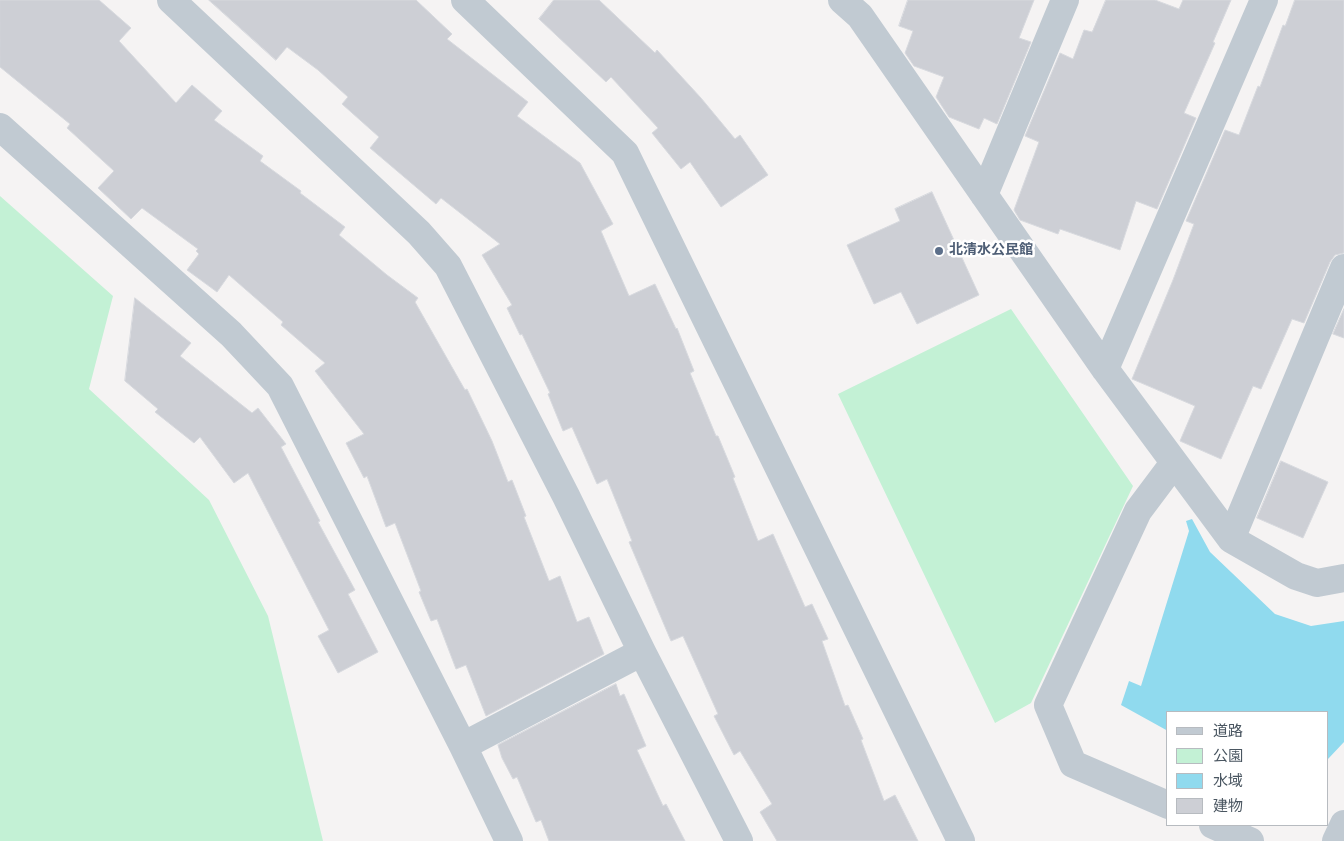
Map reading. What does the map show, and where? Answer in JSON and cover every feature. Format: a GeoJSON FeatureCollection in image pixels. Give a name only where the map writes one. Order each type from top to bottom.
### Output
{"type":"FeatureCollection","features":[{"type":"Feature","properties":{"kind":"street"},"geometry":{"type":"LineString","coordinates":[[171,0],[419,233],[448,266],[739,841]]}},
{"type":"Feature","properties":{"kind":"street"},"geometry":{"type":"LineString","coordinates":[[465,0],[625,153],[961,841]]}},
{"type":"Feature","properties":{"kind":"street"},"geometry":{"type":"LineString","coordinates":[[984,195],[1065,0]]}},
{"type":"Feature","properties":{"kind":"street"},"geometry":{"type":"LineString","coordinates":[[1105,369],[1264,0]]}},
{"type":"Feature","properties":{"kind":"street"},"geometry":{"type":"LineString","coordinates":[[856,5],[984,195],[1105,369],[1231,538],[1296,576],[1317,583],[1344,578]]}},
{"type":"Feature","properties":{"kind":"street"},"geometry":{"type":"LineString","coordinates":[[0,127],[231,334],[280,386],[464,746],[509,841]]}},
{"type":"Feature","properties":{"kind":"street"},"geometry":{"type":"LineString","coordinates":[[1231,538],[1344,268]]}},
{"type":"Feature","properties":{"kind":"street"},"geometry":{"type":"LineString","coordinates":[[1166,804],[1073,764],[1048,705],[1138,512],[1174,463]]}},
{"type":"Feature","properties":{"kind":"street"},"geometry":{"type":"LineString","coordinates":[[464,746],[642,652]]}},
{"type":"Feature","properties":{"kind":"street"},"geometry":{"type":"LineString","coordinates":[[1336,841],[1344,824]]}},
{"type":"Feature","properties":{"kind":"street"},"geometry":{"type":"LineString","coordinates":[[1215,826],[1250,841]]}},
{"type":"Feature","properties":{"kind":"green space"},"geometry":{"type":"Polygon","coordinates":[[[0,196],[113,296],[89,389],[209,500],[268,616],[323,841],[0,841],[0,196]]]}},
{"type":"Feature","properties":{"kind":"green space"},"geometry":{"type":"Polygon","coordinates":[[[1011,309],[1133,486],[1031,703],[995,723],[838,394],[1011,309]]]}},
{"type":"Feature","properties":{"kind":"water"},"geometry":{"type":"Polygon","coordinates":[[[1192,519],[1210,552],[1275,614],[1311,626],[1344,621],[1344,742],[1329,758],[1329,711],[1166,711],[1166,730],[1121,705],[1129,681],[1141,686],[1189,531],[1186,521],[1192,519]]]}},
{"type":"Feature","properties":{"kind":"building"},"geometry":{"type":"Polygon","coordinates":[[[0,0],[99,0],[131,28],[119,41],[176,103],[192,85],[222,111],[214,120],[263,156],[260,161],[345,227],[339,235],[418,298],[415,302],[465,390],[467,389],[492,441],[508,482],[512,480],[549,581],[560,576],[577,622],[589,617],[604,654],[486,716],[466,665],[456,669],[437,619],[431,621],[395,523],[386,527],[367,476],[364,478],[346,443],[364,434],[315,371],[325,363],[281,325],[283,322],[229,275],[217,292],[187,270],[199,254],[196,251],[198,249],[142,208],[131,219],[98,188],[114,171],[67,128],[70,124],[0,67],[0,0]]]}},
{"type":"Feature","properties":{"kind":"building"},"geometry":{"type":"Polygon","coordinates":[[[209,0],[416,0],[452,34],[447,39],[528,102],[517,116],[580,163],[613,224],[601,231],[629,296],[655,284],[677,328],[694,371],[690,373],[735,477],[733,478],[758,541],[773,534],[805,607],[812,604],[828,639],[822,641],[845,706],[848,705],[863,739],[861,740],[884,801],[895,795],[918,841],[777,841],[760,812],[772,804],[740,751],[734,755],[714,716],[718,714],[683,636],[671,641],[629,542],[632,541],[607,479],[597,484],[572,427],[563,431],[548,394],[550,393],[522,334],[520,335],[507,308],[512,305],[482,255],[500,244],[441,198],[436,204],[370,148],[379,137],[342,104],[348,97],[318,70],[287,47],[276,60],[209,0]]]}},
{"type":"Feature","properties":{"kind":"building"},"geometry":{"type":"Polygon","coordinates":[[[554,0],[599,0],[655,53],[657,50],[735,139],[740,135],[768,175],[721,207],[690,162],[681,169],[652,133],[658,128],[611,77],[606,82],[539,19],[554,0]]]}},
{"type":"Feature","properties":{"kind":"building"},"geometry":{"type":"Polygon","coordinates":[[[908,0],[1034,0],[1019,38],[1031,42],[997,124],[984,118],[979,129],[949,117],[936,97],[944,77],[914,66],[905,53],[913,31],[899,26],[908,0]]]}},
{"type":"Feature","properties":{"kind":"building"},"geometry":{"type":"Polygon","coordinates":[[[1106,0],[1155,0],[1179,9],[1183,0],[1231,0],[1213,42],[1215,43],[1184,113],[1196,118],[1157,209],[1136,201],[1120,250],[1060,229],[1058,234],[1020,220],[1014,210],[1039,142],[1025,136],[1060,53],[1073,59],[1084,30],[1092,32],[1106,0]]]}},
{"type":"Feature","properties":{"kind":"building"},"geometry":{"type":"Polygon","coordinates":[[[1295,0],[1344,0],[1344,253],[1335,255],[1330,262],[1304,323],[1292,319],[1261,389],[1253,386],[1221,459],[1180,441],[1195,406],[1132,379],[1194,224],[1186,221],[1225,130],[1239,135],[1258,86],[1260,87],[1283,25],[1285,26],[1295,0]]]}},
{"type":"Feature","properties":{"kind":"building"},"geometry":{"type":"Polygon","coordinates":[[[932,192],[979,295],[917,324],[901,292],[874,304],[847,245],[900,221],[895,209],[932,192]]]}},
{"type":"Feature","properties":{"kind":"building"},"geometry":{"type":"Polygon","coordinates":[[[135,298],[191,343],[180,356],[252,413],[258,408],[286,444],[281,447],[320,521],[318,522],[355,590],[348,594],[378,652],[338,673],[318,636],[329,630],[248,473],[234,483],[200,437],[194,443],[155,412],[158,409],[125,381],[135,298]]]}},
{"type":"Feature","properties":{"kind":"building"},"geometry":{"type":"Polygon","coordinates":[[[1344,309],[1344,338],[1333,334],[1344,309]]]}},
{"type":"Feature","properties":{"kind":"building"},"geometry":{"type":"Polygon","coordinates":[[[1281,461],[1328,482],[1303,538],[1257,518],[1281,461]]]}},
{"type":"Feature","properties":{"kind":"building"},"geometry":{"type":"Polygon","coordinates":[[[616,684],[620,696],[624,694],[646,746],[637,750],[663,806],[666,804],[685,841],[549,841],[541,820],[536,822],[517,777],[513,779],[502,758],[498,745],[616,684]]]}},
{"type":"Feature","properties":{"kind":"place","name":"北清水公民館"},"geometry":{"type":"Point","coordinates":[939,251]}}]}
